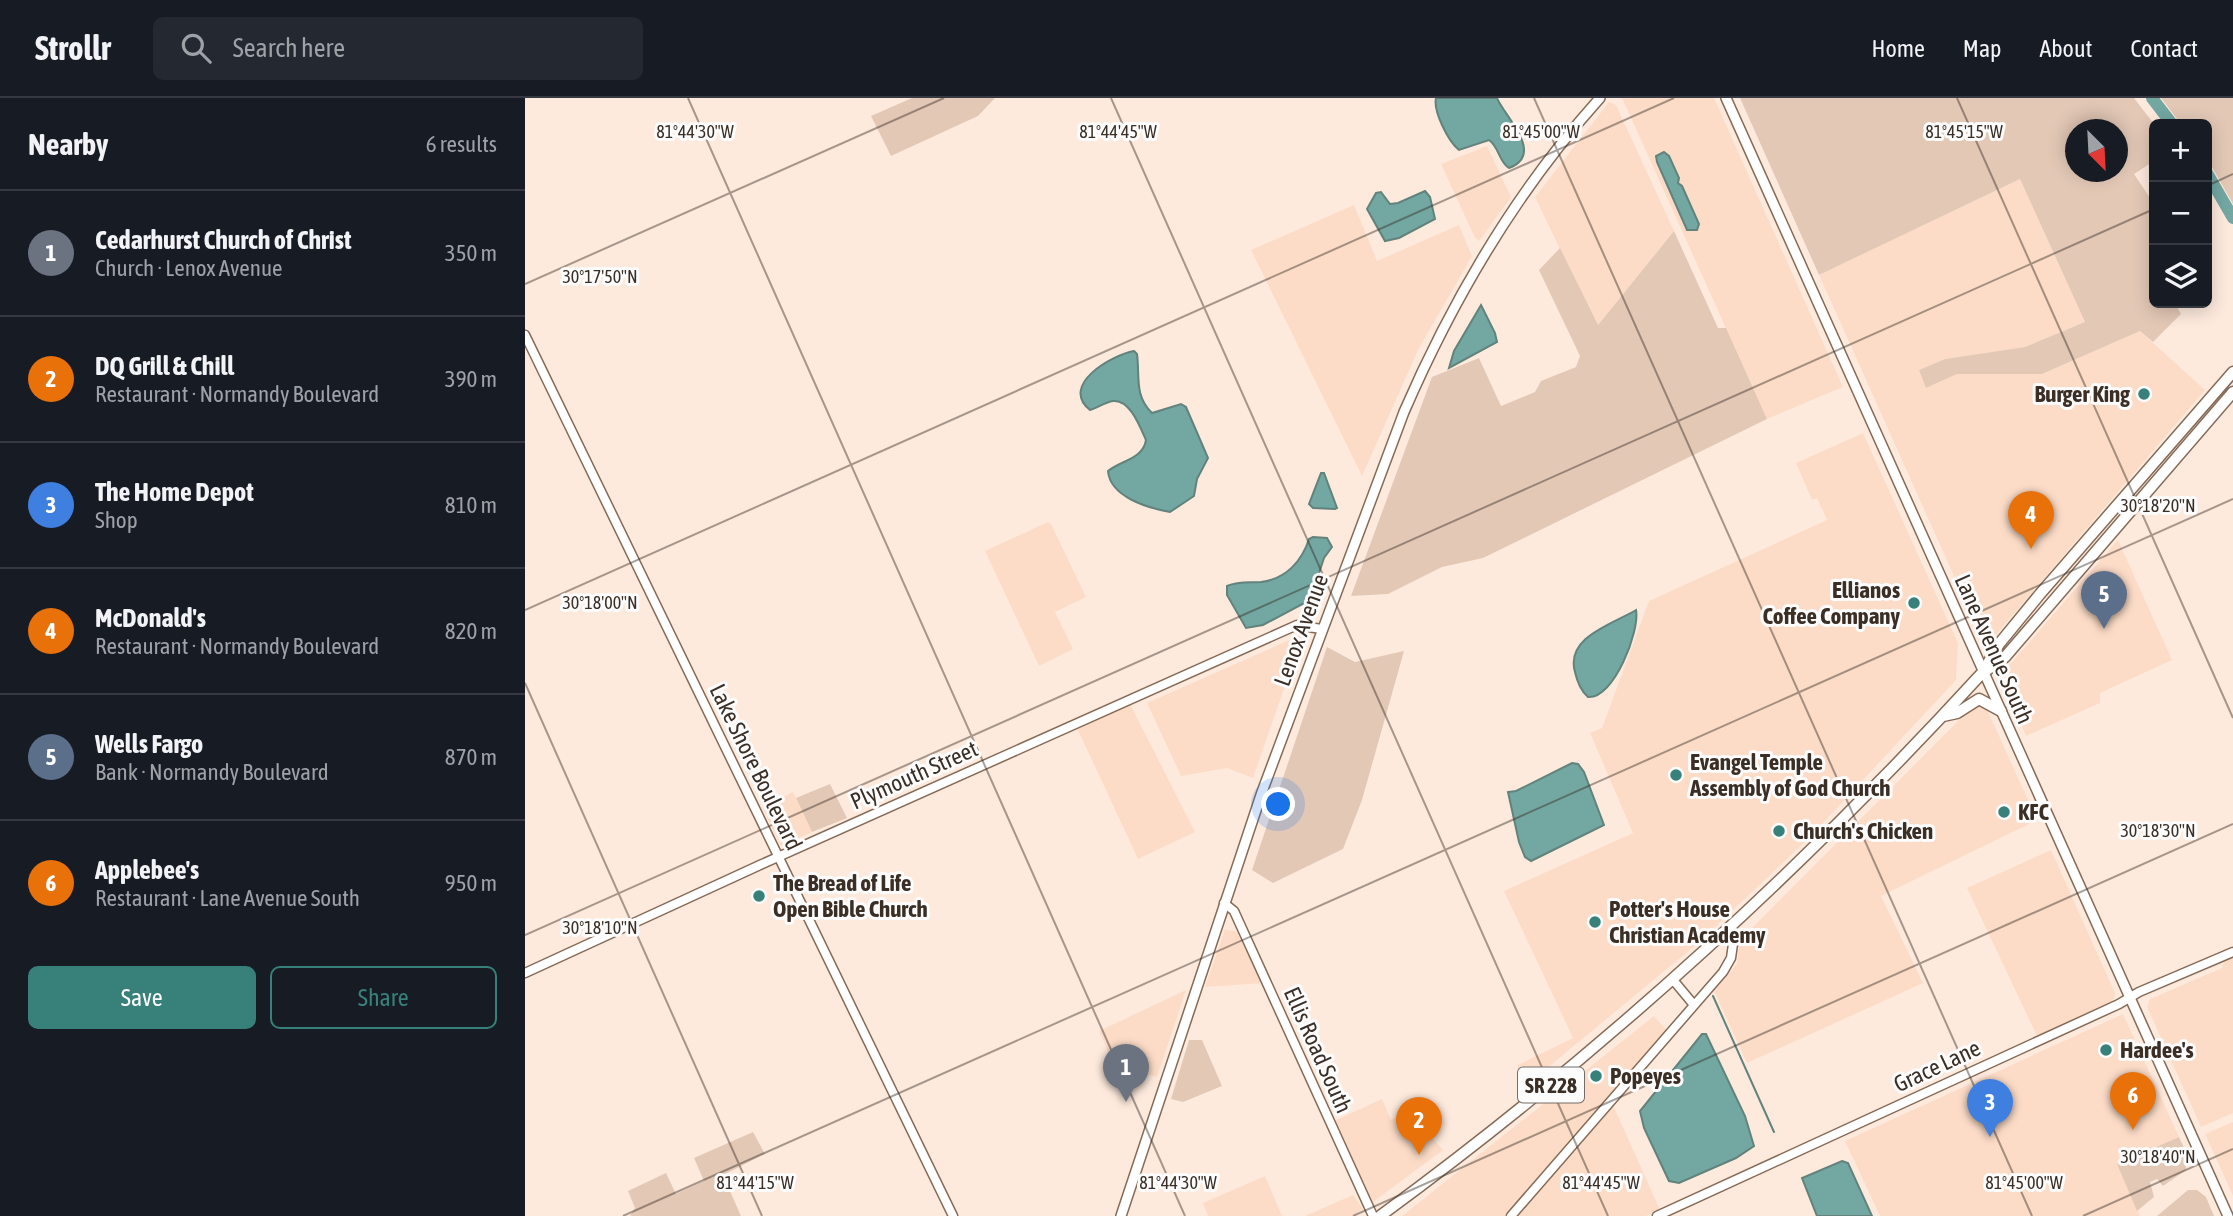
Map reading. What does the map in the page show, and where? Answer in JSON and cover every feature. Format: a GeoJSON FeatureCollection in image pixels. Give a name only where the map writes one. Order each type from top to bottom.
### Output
{"type":"FeatureCollection","features":[{"type":"Feature","properties":{"kind":"main road","name":"Lenox Avenue"},"geometry":{"type":"LineString","coordinates":[[1121,1216],[1224,903],[1321,629],[1404,412],[1454,306],[1546,163],[1601,98]]}},
{"type":"Feature","properties":{"kind":"main road","name":"Lane Avenue South"},"geometry":{"type":"LineString","coordinates":[[1727,98],[2228,1216]]}},
{"type":"Feature","properties":{"kind":"main road","name":"SR 228"},"geometry":{"type":"LineString","coordinates":[[1380,1216],[1505,1122],[1674,981],[1854,810],[1983,672],[1999,644],[2040,594],[2233,372]]}},
{"type":"Feature","properties":{"kind":"main road"},"geometry":{"type":"LineString","coordinates":[[2230,395],[2233,385]]}},
{"type":"Feature","properties":{"kind":"main road","name":"SR 228"},"geometry":{"type":"LineString","coordinates":[[1983,672],[2005,657],[2230,395]]}},
{"type":"Feature","properties":{"kind":"main road"},"geometry":{"type":"LineString","coordinates":[[1943,716],[1957,713],[1979,699],[2001,711]]}},
{"type":"Feature","properties":{"kind":"street","name":"Lake Shore Boulevard"},"geometry":{"type":"LineString","coordinates":[[525,335],[953,1216]]}},
{"type":"Feature","properties":{"kind":"street","name":"Plymouth Street"},"geometry":{"type":"LineString","coordinates":[[525,973],[779,856],[1297,625],[1321,629]]}},
{"type":"Feature","properties":{"kind":"street","name":"Ellis Road South"},"geometry":{"type":"LineString","coordinates":[[1224,903],[1234,911],[1373,1216]]}},
{"type":"Feature","properties":{"kind":"street"},"geometry":{"type":"LineString","coordinates":[[1511,1216],[1694,1005],[1731,958],[1733,944],[1725,935]]}},
{"type":"Feature","properties":{"kind":"street","name":"Grace Lane"},"geometry":{"type":"LineString","coordinates":[[1657,1216],[2233,952]]}},
{"type":"Feature","properties":{"kind":"street"},"geometry":{"type":"LineString","coordinates":[[1674,981],[1694,1005]]}},
{"type":"Feature","properties":{"kind":"shaded area"},"geometry":{"type":"Polygon","coordinates":[[[912,98],[995,98],[978,116],[891,156],[871,116],[912,98]]]}},
{"type":"Feature","properties":{"kind":"shaded area"},"geometry":{"type":"Polygon","coordinates":[[[1622,98],[1714,98],[1843,387],[1767,419],[1622,98]]]}},
{"type":"Feature","properties":{"kind":"shaded area"},"geometry":{"type":"Polygon","coordinates":[[[1740,98],[2134,98],[2150,119],[2149,164],[2134,174],[2149,196],[2149,308],[2178,308],[2181,314],[2153,342],[2140,331],[2042,374],[1957,374],[1926,388],[1919,370],[1945,359],[2025,347],[2085,322],[2020,179],[1819,275],[1740,98]]]}},
{"type":"Feature","properties":{"kind":"shaded area"},"geometry":{"type":"Polygon","coordinates":[[[2161,98],[2233,98],[2233,204],[2212,167],[2212,119],[2177,119],[2161,98]]]}},
{"type":"Feature","properties":{"kind":"shaded area"},"geometry":{"type":"Polygon","coordinates":[[[1609,102],[1616,105],[1674,231],[1597,326],[1535,197],[1609,102]]]}},
{"type":"Feature","properties":{"kind":"shaded area"},"geometry":{"type":"Polygon","coordinates":[[[1487,146],[1511,197],[1479,241],[1475,238],[1441,164],[1487,146]]]}},
{"type":"Feature","properties":{"kind":"shaded area"},"geometry":{"type":"Polygon","coordinates":[[[2020,179],[2085,322],[2025,347],[1945,359],[1919,370],[1926,388],[1957,374],[2042,374],[2140,331],[2205,390],[1994,637],[1979,632],[1819,275],[2020,179]]]}},
{"type":"Feature","properties":{"kind":"shaded area"},"geometry":{"type":"Polygon","coordinates":[[[1354,205],[1377,261],[1459,225],[1472,256],[1418,350],[1362,476],[1251,250],[1354,205]]]}},
{"type":"Feature","properties":{"kind":"shaded area"},"geometry":{"type":"Polygon","coordinates":[[[1674,231],[1718,328],[1726,328],[1767,419],[1483,558],[1442,567],[1388,594],[1351,596],[1432,377],[1479,358],[1501,406],[1535,392],[1541,381],[1576,367],[1580,356],[1539,270],[1560,248],[1598,325],[1674,231]]]}},
{"type":"Feature","properties":{"kind":"shaded area"},"geometry":{"type":"Polygon","coordinates":[[[1863,433],[1958,643],[1956,680],[1810,837],[1697,944],[1523,1088],[1518,1079],[1518,1065],[1573,1038],[1504,891],[1633,833],[1590,733],[1602,728],[1649,601],[1827,520],[1817,498],[1812,500],[1796,463],[1863,433]]]}},
{"type":"Feature","properties":{"kind":"shaded area"},"geometry":{"type":"Polygon","coordinates":[[[1048,522],[1086,597],[1055,612],[1073,649],[1039,666],[985,551],[1048,522]]]}},
{"type":"Feature","properties":{"kind":"shaded area"},"geometry":{"type":"Polygon","coordinates":[[[2118,540],[2172,660],[2100,693],[2100,703],[2026,736],[2004,685],[2006,669],[2118,540]]]}},
{"type":"Feature","properties":{"kind":"shaded area"},"geometry":{"type":"Polygon","coordinates":[[[1303,634],[1253,778],[1227,768],[1181,776],[1147,703],[1303,634]]]}},
{"type":"Feature","properties":{"kind":"shaded area"},"geometry":{"type":"Polygon","coordinates":[[[1327,647],[1355,662],[1404,651],[1362,800],[1343,849],[1273,883],[1252,870],[1327,647]]]}},
{"type":"Feature","properties":{"kind":"shaded area"},"geometry":{"type":"Polygon","coordinates":[[[1130,704],[1195,832],[1138,859],[1077,728],[1130,704]]]}},
{"type":"Feature","properties":{"kind":"shaded area"},"geometry":{"type":"Polygon","coordinates":[[[1975,704],[1986,707],[2037,820],[1881,896],[1923,983],[1747,1063],[1714,991],[1737,964],[1740,940],[1975,704]]]}},
{"type":"Feature","properties":{"kind":"shaded area"},"geometry":{"type":"Polygon","coordinates":[[[830,784],[847,818],[812,832],[796,798],[830,784]]]}},
{"type":"Feature","properties":{"kind":"shaded area"},"geometry":{"type":"Polygon","coordinates":[[[793,792],[812,832],[781,846],[762,807],[793,792]]]}},
{"type":"Feature","properties":{"kind":"shaded area"},"geometry":{"type":"Polygon","coordinates":[[[2051,850],[2115,993],[2113,1001],[2037,1036],[1967,888],[2051,850]]]}},
{"type":"Feature","properties":{"kind":"shaded area"},"geometry":{"type":"Polygon","coordinates":[[[1225,929],[1237,932],[1263,983],[1205,987],[1225,929]]]}},
{"type":"Feature","properties":{"kind":"shaded area"},"geometry":{"type":"Polygon","coordinates":[[[2233,956],[2233,1113],[2201,1127],[2147,1007],[2150,999],[2222,968],[2225,959],[2233,956]]]}},
{"type":"Feature","properties":{"kind":"shaded area"},"geometry":{"type":"Polygon","coordinates":[[[1186,990],[1157,1077],[1114,1065],[1099,1031],[1186,990]]]}},
{"type":"Feature","properties":{"kind":"shaded area"},"geometry":{"type":"Polygon","coordinates":[[[2123,1014],[2179,1137],[2117,1164],[2140,1216],[1880,1216],[1845,1141],[2123,1014]]]}},
{"type":"Feature","properties":{"kind":"shaded area"},"geometry":{"type":"Polygon","coordinates":[[[1654,1016],[1667,1031],[1507,1216],[1402,1216],[1654,1016]]]}},
{"type":"Feature","properties":{"kind":"shaded area"},"geometry":{"type":"Polygon","coordinates":[[[1189,1040],[1202,1040],[1222,1086],[1183,1102],[1171,1099],[1189,1040]]]}},
{"type":"Feature","properties":{"kind":"shaded area"},"geometry":{"type":"Polygon","coordinates":[[[1382,1099],[1391,1120],[1410,1112],[1443,1150],[1373,1202],[1334,1121],[1382,1099]]]}},
{"type":"Feature","properties":{"kind":"shaded area"},"geometry":{"type":"Polygon","coordinates":[[[1613,1105],[1660,1210],[1646,1216],[1516,1216],[1613,1105]]]}},
{"type":"Feature","properties":{"kind":"shaded area"},"geometry":{"type":"Polygon","coordinates":[[[2233,1122],[2233,1196],[2205,1134],[2233,1122]]]}},
{"type":"Feature","properties":{"kind":"shaded area"},"geometry":{"type":"Polygon","coordinates":[[[753,1132],[765,1154],[723,1175],[741,1216],[630,1216],[635,1208],[628,1191],[666,1173],[676,1194],[704,1181],[694,1158],[753,1132]]]}},
{"type":"Feature","properties":{"kind":"shaded area"},"geometry":{"type":"Polygon","coordinates":[[[2179,1137],[2186,1152],[2186,1170],[2163,1186],[2157,1179],[2150,1182],[2154,1197],[2137,1211],[2117,1164],[2179,1137]]]}},
{"type":"Feature","properties":{"kind":"shaded area"},"geometry":{"type":"Polygon","coordinates":[[[1265,1176],[1282,1216],[1208,1216],[1203,1203],[1265,1176]]]}},
{"type":"Feature","properties":{"kind":"shaded area"},"geometry":{"type":"Polygon","coordinates":[[[2188,1190],[2197,1190],[2206,1197],[2214,1216],[2157,1216],[2188,1190]]]}},
{"type":"Feature","properties":{"kind":"shaded area"},"geometry":{"type":"Polygon","coordinates":[[[1353,1195],[1363,1209],[1354,1216],[1305,1216],[1353,1195]]]}},
{"type":"Feature","properties":{"kind":"water"},"geometry":{"type":"Polygon","coordinates":[[[1436,98],[1497,98],[1520,134],[1524,154],[1519,162],[1509,168],[1489,140],[1459,150],[1442,126],[1436,98]]]}},
{"type":"Feature","properties":{"kind":"water"},"geometry":{"type":"Polygon","coordinates":[[[1664,152],[1669,156],[1679,178],[1678,183],[1682,186],[1699,224],[1697,230],[1687,230],[1657,162],[1656,156],[1664,152]]]}},
{"type":"Feature","properties":{"kind":"water"},"geometry":{"type":"Polygon","coordinates":[[[1425,191],[1430,197],[1435,219],[1399,238],[1385,241],[1367,209],[1376,193],[1381,192],[1390,204],[1425,191]]]}},
{"type":"Feature","properties":{"kind":"water"},"geometry":{"type":"Polygon","coordinates":[[[1481,305],[1497,342],[1449,368],[1454,351],[1481,305]]]}},
{"type":"Feature","properties":{"kind":"water"},"geometry":{"type":"Polygon","coordinates":[[[1134,351],[1137,354],[1140,393],[1146,406],[1152,413],[1181,404],[1186,407],[1208,458],[1197,479],[1194,496],[1170,512],[1132,500],[1115,488],[1110,480],[1108,471],[1141,451],[1146,440],[1129,409],[1124,404],[1113,401],[1090,410],[1082,400],[1084,381],[1092,373],[1113,358],[1134,351]]]}},
{"type":"Feature","properties":{"kind":"water"},"geometry":{"type":"Polygon","coordinates":[[[1321,473],[1324,473],[1337,508],[1335,509],[1313,508],[1309,504],[1321,473]]]}},
{"type":"Feature","properties":{"kind":"water"},"geometry":{"type":"Polygon","coordinates":[[[1327,538],[1332,547],[1324,558],[1310,600],[1263,625],[1246,628],[1227,595],[1227,586],[1278,577],[1292,568],[1309,539],[1327,538]]]}},
{"type":"Feature","properties":{"kind":"water"},"geometry":{"type":"Polygon","coordinates":[[[1636,610],[1634,633],[1616,676],[1598,695],[1588,697],[1583,692],[1575,672],[1577,650],[1593,633],[1636,610]]]}},
{"type":"Feature","properties":{"kind":"water"},"geometry":{"type":"Polygon","coordinates":[[[1572,763],[1578,764],[1584,772],[1604,825],[1531,861],[1525,857],[1519,842],[1508,792],[1516,791],[1572,763]]]}},
{"type":"Feature","properties":{"kind":"water"},"geometry":{"type":"Polygon","coordinates":[[[1702,1034],[1706,1034],[1745,1116],[1754,1146],[1736,1158],[1679,1183],[1669,1181],[1644,1128],[1640,1111],[1702,1034]]]}},
{"type":"Feature","properties":{"kind":"water"},"geometry":{"type":"Polygon","coordinates":[[[1842,1161],[1848,1163],[1872,1216],[1817,1216],[1802,1178],[1842,1161]]]}},
{"type":"Feature","properties":{"kind":"waterway"},"geometry":{"type":"LineString","coordinates":[[2152,98],[2168,119]]}},
{"type":"Feature","properties":{"kind":"waterway"},"geometry":{"type":"LineString","coordinates":[[2212,182],[2233,218]]}},
{"type":"Feature","properties":{"kind":"waterway"},"geometry":{"type":"LineString","coordinates":[[1713,996],[1774,1132]]}},
{"type":"Feature","properties":{"kind":"place","name":"Burger King"},"geometry":{"type":"Point","coordinates":[2144,394]}},
{"type":"Feature","properties":{"kind":"place","name":"McDonald's"},"geometry":{"type":"Point","coordinates":[2031,549]}},
{"type":"Feature","properties":{"kind":"place","name":"Ellianos Coffee Company"},"geometry":{"type":"Point","coordinates":[1914,603]}},
{"type":"Feature","properties":{"kind":"place","name":"Wells Fargo"},"geometry":{"type":"Point","coordinates":[2104,629]}},
{"type":"Feature","properties":{"kind":"place","name":"Evangel Temple Assembly of God Church"},"geometry":{"type":"Point","coordinates":[1676,775]}},
{"type":"Feature","properties":{"kind":"place","name":"KFC"},"geometry":{"type":"Point","coordinates":[2004,812]}},
{"type":"Feature","properties":{"kind":"place","name":"Church's Chicken"},"geometry":{"type":"Point","coordinates":[1779,831]}},
{"type":"Feature","properties":{"kind":"place","name":"The Bread of Life Open Bible Church"},"geometry":{"type":"Point","coordinates":[759,896]}},
{"type":"Feature","properties":{"kind":"place","name":"Potter's House Christian Academy"},"geometry":{"type":"Point","coordinates":[1595,922]}},
{"type":"Feature","properties":{"kind":"place","name":"Hardee's"},"geometry":{"type":"Point","coordinates":[2106,1050]}},
{"type":"Feature","properties":{"kind":"place","name":"Popeyes"},"geometry":{"type":"Point","coordinates":[1596,1076]}},
{"type":"Feature","properties":{"kind":"place","name":"Cedarhurst Church of Christ"},"geometry":{"type":"Point","coordinates":[1126,1102]}},
{"type":"Feature","properties":{"kind":"place","name":"Applebee's"},"geometry":{"type":"Point","coordinates":[2133,1130]}},
{"type":"Feature","properties":{"kind":"place","name":"The Home Depot"},"geometry":{"type":"Point","coordinates":[1990,1137]}},
{"type":"Feature","properties":{"kind":"place","name":"DQ Grill & Chill"},"geometry":{"type":"Point","coordinates":[1419,1155]}}]}
